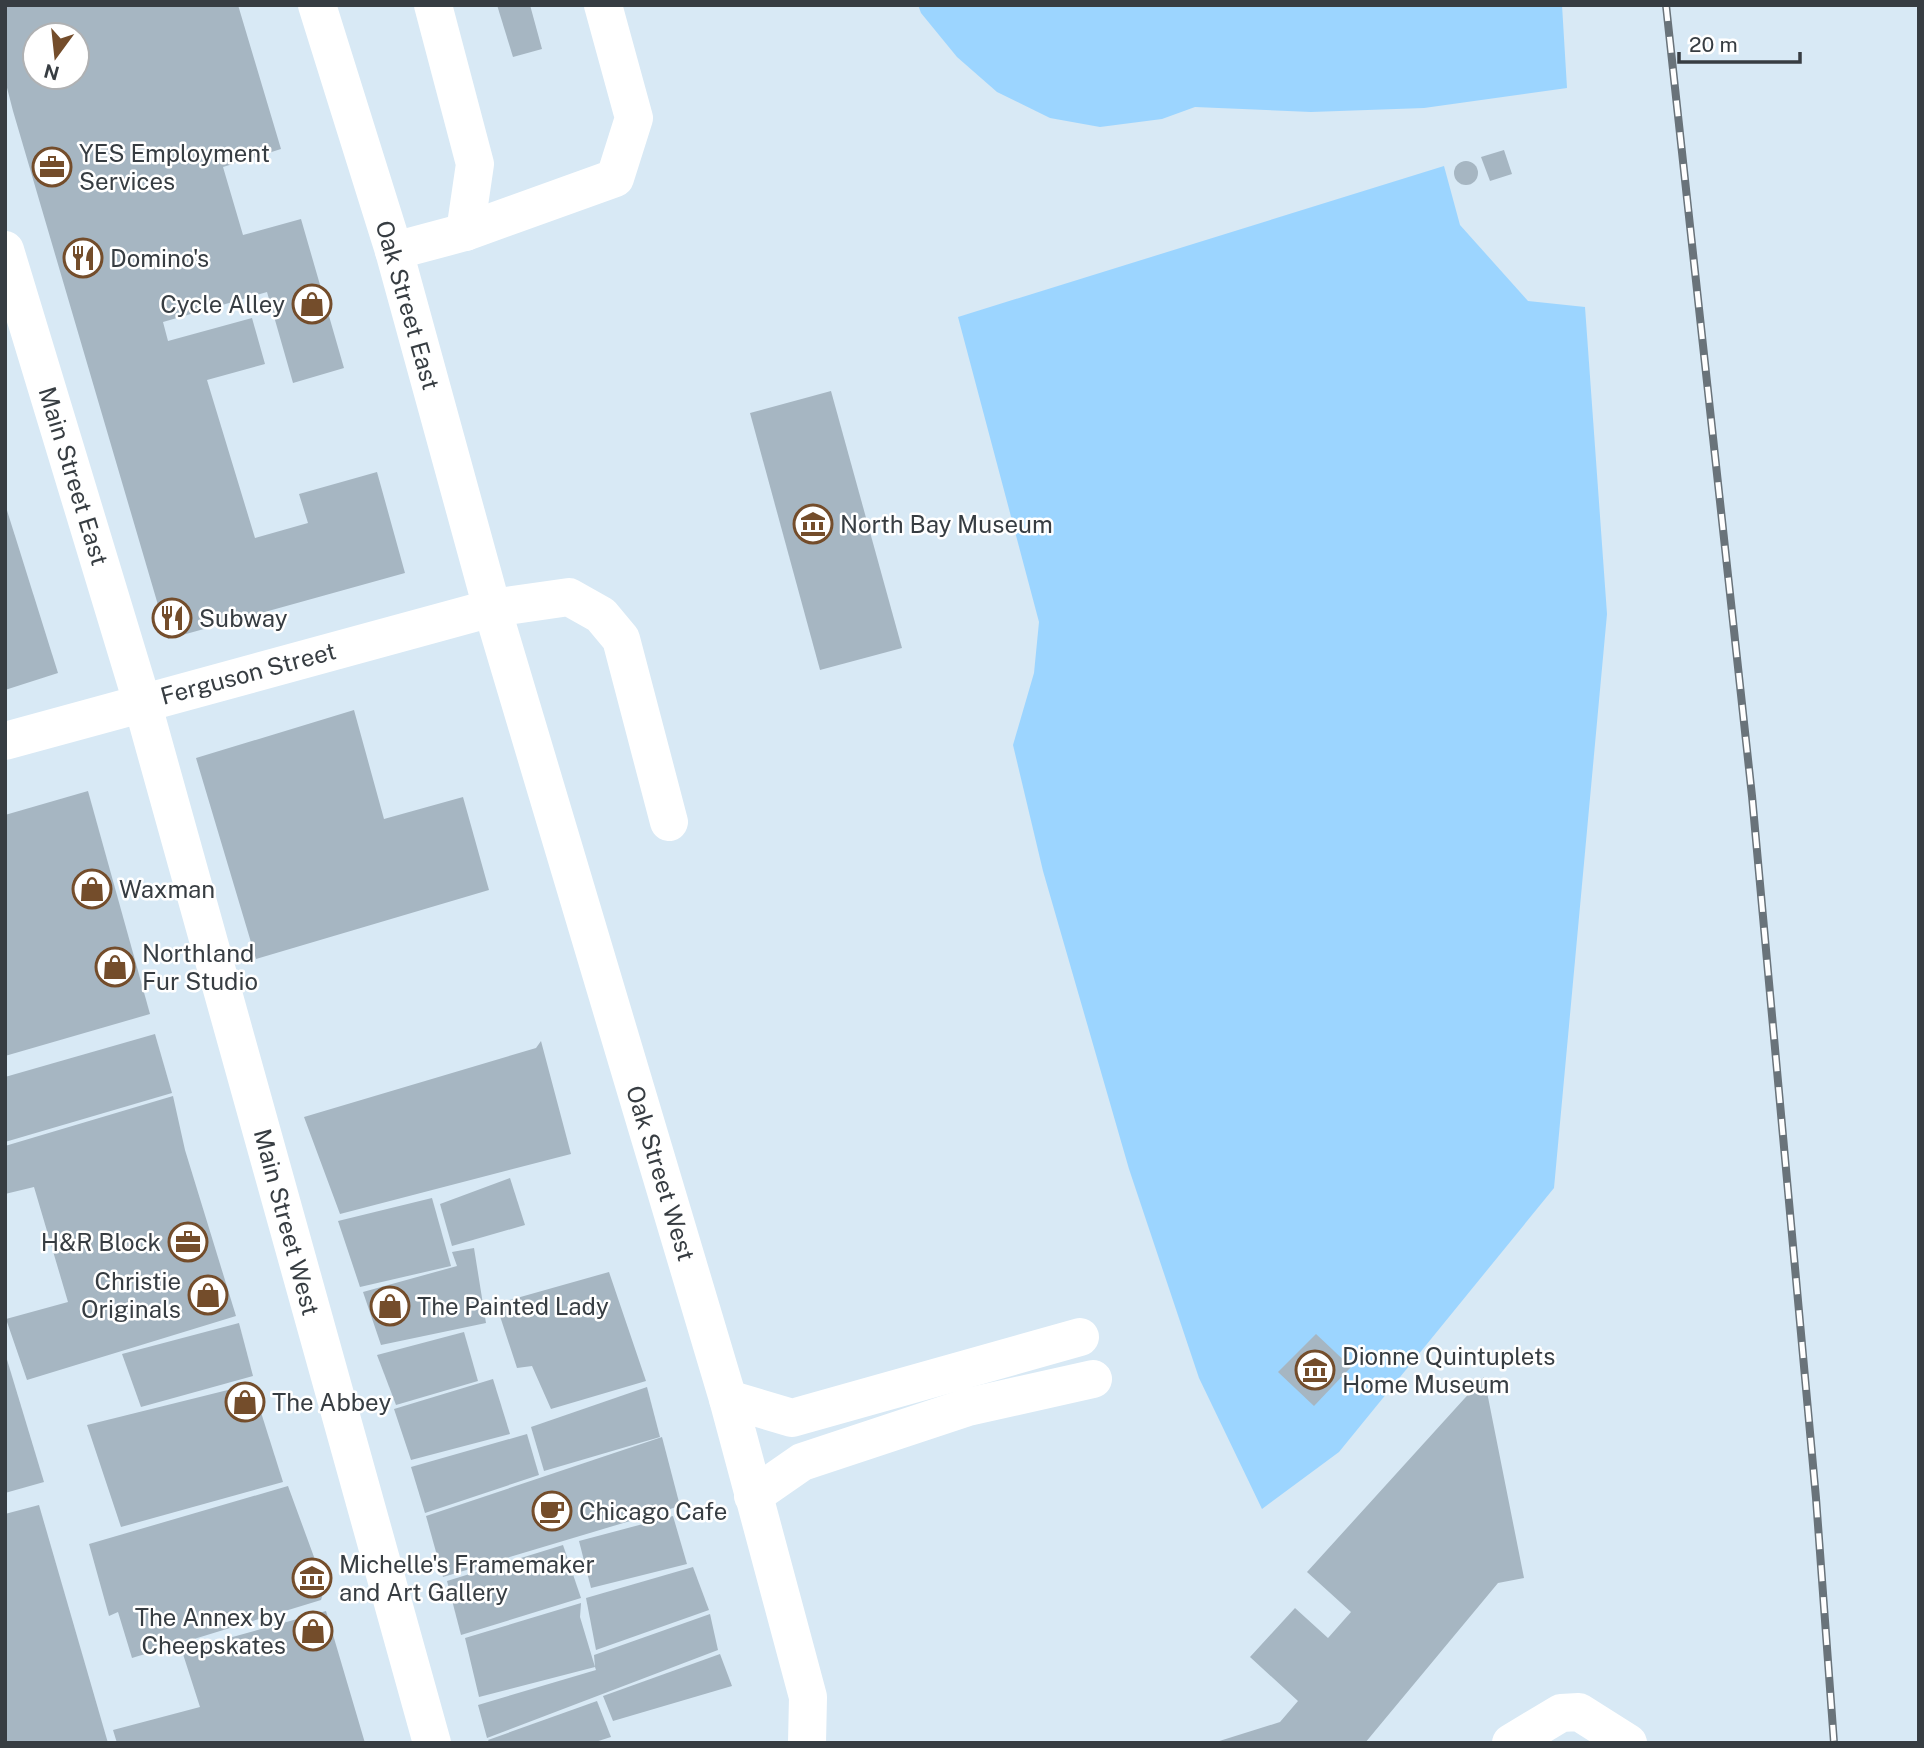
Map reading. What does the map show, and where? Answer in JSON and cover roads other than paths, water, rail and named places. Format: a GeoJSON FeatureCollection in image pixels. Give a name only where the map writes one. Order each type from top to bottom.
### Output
{"type":"FeatureCollection","features":[{"type":"Feature","properties":{"kind":"street","name":"Oak Street East"},"geometry":{"type":"LineString","coordinates":[[317,5],[394,251],[492,608]]}},
{"type":"Feature","properties":{"kind":"street"},"geometry":{"type":"LineString","coordinates":[[433,5],[475,164],[465,232]]}},
{"type":"Feature","properties":{"kind":"street"},"geometry":{"type":"LineString","coordinates":[[394,251],[465,232],[615,178],[634,118],[603,5]]}},
{"type":"Feature","properties":{"kind":"street","name":"Main Street East"},"geometry":{"type":"LineString","coordinates":[[5,250],[142,702]]}},
{"type":"Feature","properties":{"kind":"street","name":"Ferguson Street"},"geometry":{"type":"LineString","coordinates":[[5,741],[492,608],[569,597],[601,615],[621,639],[669,822]]}},
{"type":"Feature","properties":{"kind":"street","name":"Oak Street West"},"geometry":{"type":"LineString","coordinates":[[492,608],[728,1399],[808,1697],[807,1743]]}},
{"type":"Feature","properties":{"kind":"street","name":"Main Street West"},"geometry":{"type":"LineString","coordinates":[[142,702],[432,1743]]}},
{"type":"Feature","properties":{"kind":"street"},"geometry":{"type":"LineString","coordinates":[[728,1399],[792,1418],[1080,1337]]}},
{"type":"Feature","properties":{"kind":"street"},"geometry":{"type":"LineString","coordinates":[[753,1496],[802,1462],[968,1407],[1093,1379]]}},
{"type":"Feature","properties":{"kind":"street"},"geometry":{"type":"LineString","coordinates":[[1511,1743],[1561,1713],[1579,1712],[1628,1743]]}},
{"type":"Feature","properties":{"kind":"railway"},"geometry":{"type":"LineString","coordinates":[[1666,5],[1752,796],[1816,1498],[1834,1743]]}},
{"type":"Feature","properties":{"kind":"place","name":"YES Employment Services"},"geometry":{"type":"Point","coordinates":[52,167]}},
{"type":"Feature","properties":{"kind":"place","name":"Domino's"},"geometry":{"type":"Point","coordinates":[83,258]}},
{"type":"Feature","properties":{"kind":"place","name":"Cycle Alley"},"geometry":{"type":"Point","coordinates":[312,304]}},
{"type":"Feature","properties":{"kind":"place","name":"North Bay Museum"},"geometry":{"type":"Point","coordinates":[813,524]}},
{"type":"Feature","properties":{"kind":"place","name":"Subway"},"geometry":{"type":"Point","coordinates":[172,618]}},
{"type":"Feature","properties":{"kind":"place","name":"Waxman"},"geometry":{"type":"Point","coordinates":[92,889]}},
{"type":"Feature","properties":{"kind":"place","name":"Northland Fur Studio"},"geometry":{"type":"Point","coordinates":[115,967]}},
{"type":"Feature","properties":{"kind":"place","name":"H&R Block"},"geometry":{"type":"Point","coordinates":[188,1242]}},
{"type":"Feature","properties":{"kind":"place","name":"Christie Originals"},"geometry":{"type":"Point","coordinates":[208,1295]}},
{"type":"Feature","properties":{"kind":"place","name":"The Painted Lady"},"geometry":{"type":"Point","coordinates":[390,1306]}},
{"type":"Feature","properties":{"kind":"place","name":"Dionne Quintuplets Home Museum"},"geometry":{"type":"Point","coordinates":[1315,1370]}},
{"type":"Feature","properties":{"kind":"place","name":"The Abbey"},"geometry":{"type":"Point","coordinates":[245,1402]}},
{"type":"Feature","properties":{"kind":"place","name":"Chicago Cafe"},"geometry":{"type":"Point","coordinates":[552,1511]}},
{"type":"Feature","properties":{"kind":"place","name":"Michelle's Framemaker and Art Gallery"},"geometry":{"type":"Point","coordinates":[312,1578]}},
{"type":"Feature","properties":{"kind":"place","name":"The Annex by Cheepskates"},"geometry":{"type":"Point","coordinates":[313,1631]}}]}
